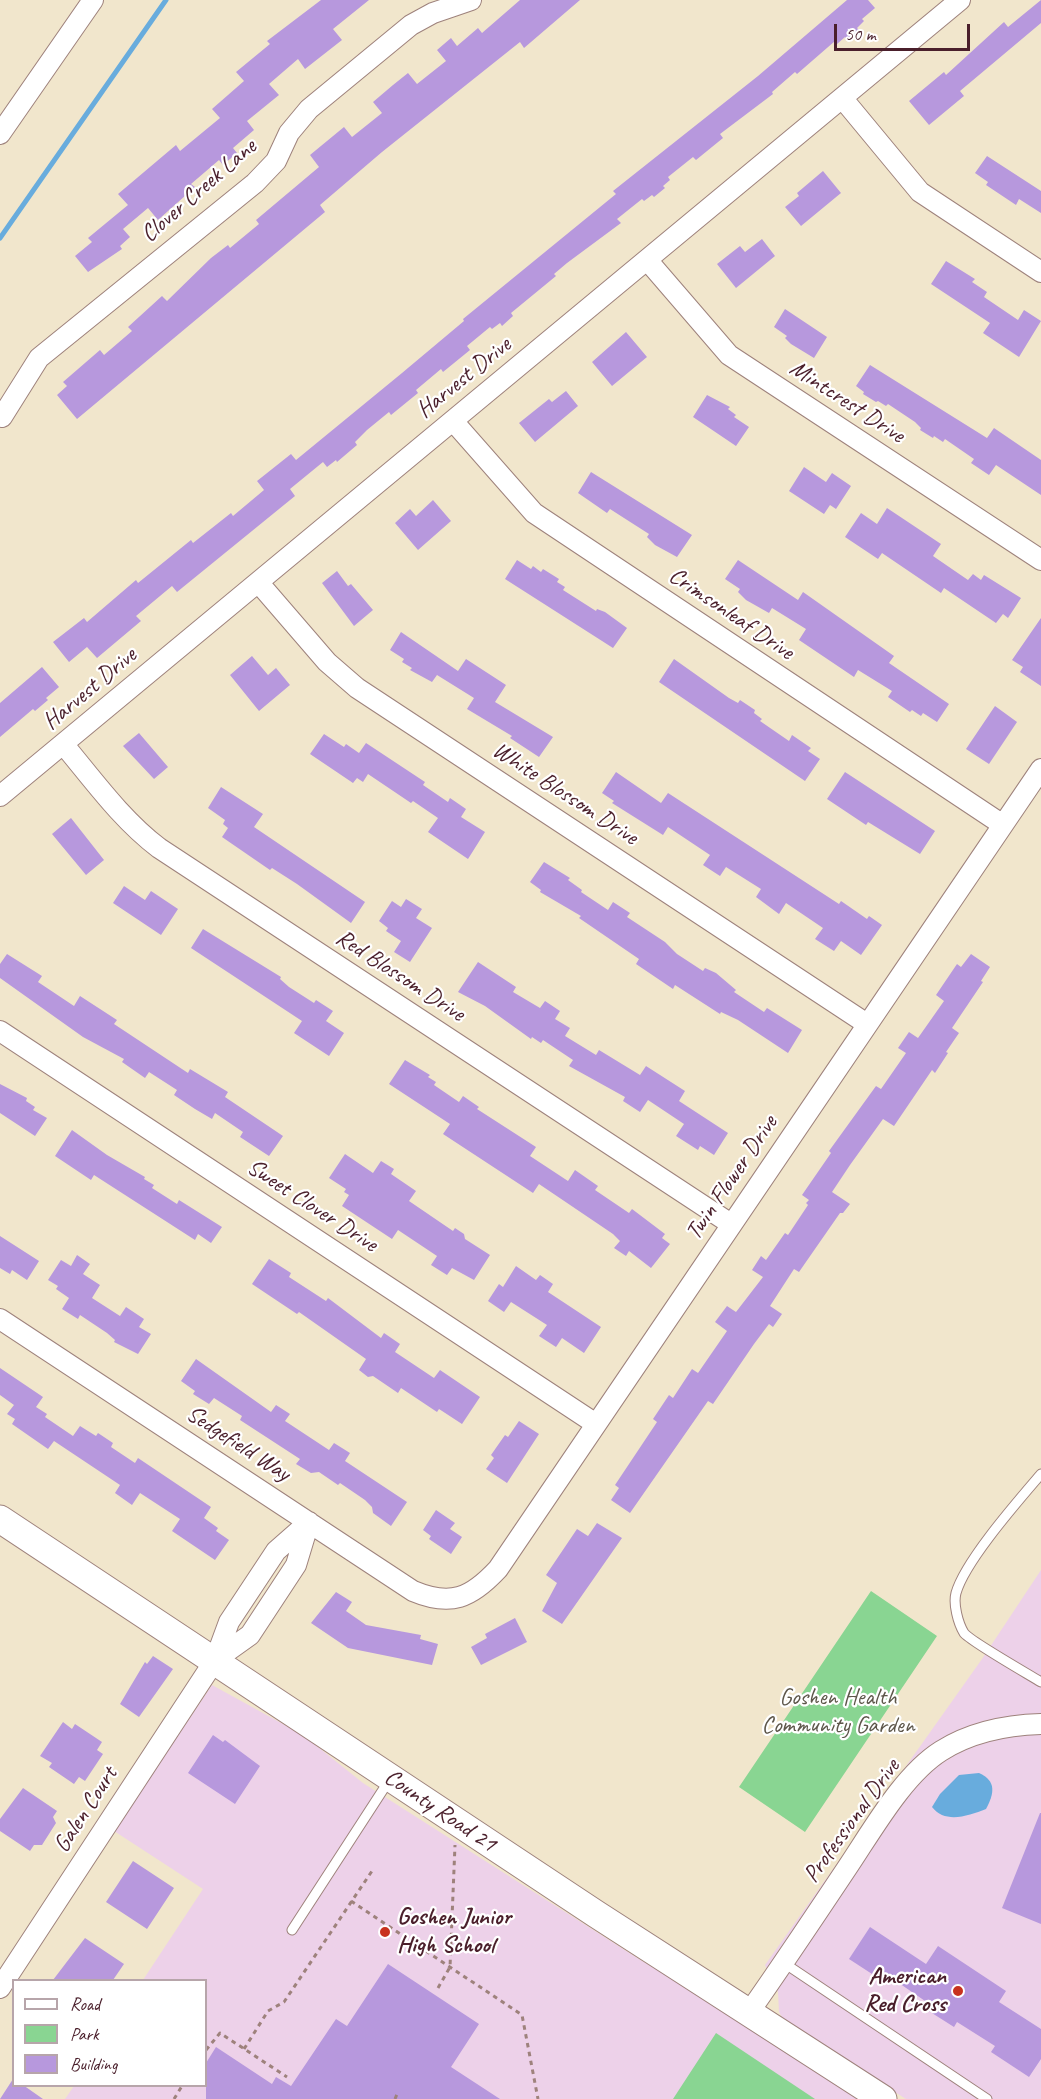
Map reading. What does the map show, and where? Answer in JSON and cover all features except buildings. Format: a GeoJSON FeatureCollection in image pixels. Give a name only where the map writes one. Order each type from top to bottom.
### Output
{"type":"FeatureCollection","features":[{"type":"Feature","properties":{"kind":"street"},"geometry":{"type":"LineString","coordinates":[[0,134],[93,0]]}},
{"type":"Feature","properties":{"kind":"street","name":"Clover Creek Lane"},"geometry":{"type":"LineString","coordinates":[[2,417],[39,358],[255,183],[276,161],[289,133],[309,109],[411,25],[433,13],[471,0]]}},
{"type":"Feature","properties":{"kind":"street","name":"Harvest Drive"},"geometry":{"type":"LineString","coordinates":[[0,796],[960,0]]}},
{"type":"Feature","properties":{"kind":"street"},"geometry":{"type":"LineString","coordinates":[[843,99],[920,192],[1041,272]]}},
{"type":"Feature","properties":{"kind":"street","name":"Mintcrest Drive"},"geometry":{"type":"LineString","coordinates":[[648,261],[729,355],[1041,560]]}},
{"type":"Feature","properties":{"kind":"street","name":"Crimsonleaf Drive"},"geometry":{"type":"LineString","coordinates":[[453,420],[520,500],[534,513],[1003,825]]}},
{"type":"Feature","properties":{"kind":"street","name":"White Blossom Drive"},"geometry":{"type":"LineString","coordinates":[[258,582],[327,662],[357,688],[867,1024]]}},
{"type":"Feature","properties":{"kind":"street","name":"Red Blossom Drive"},"geometry":{"type":"LineString","coordinates":[[64,745],[121,813],[141,834],[159,848],[731,1224]]}},
{"type":"Feature","properties":{"kind":"street","name":"Twin Flower Drive"},"geometry":{"type":"LineString","coordinates":[[452,1599],[472,1593],[498,1569],[1041,769]]}},
{"type":"Feature","properties":{"kind":"street","name":"Sweet Clover Drive"},"geometry":{"type":"LineString","coordinates":[[0,1031],[596,1424]]}},
{"type":"Feature","properties":{"kind":"street","name":"Sedgefield Way"},"geometry":{"type":"LineString","coordinates":[[0,1319],[413,1591],[429,1598],[452,1599]]}},
{"type":"Feature","properties":{"kind":"street","name":"County Road 21"},"geometry":{"type":"LineString","coordinates":[[0,1519],[390,1778],[883,2099]]}},
{"type":"Feature","properties":{"kind":"street"},"geometry":{"type":"LineString","coordinates":[[215,1660],[250,1635],[296,1564],[309,1522]]}},
{"type":"Feature","properties":{"kind":"street","name":"Galen Court"},"geometry":{"type":"LineString","coordinates":[[0,1988],[215,1660]]}},
{"type":"Feature","properties":{"kind":"street","name":"Professional Drive"},"geometry":{"type":"LineString","coordinates":[[750,2011],[885,1812],[920,1770],[939,1752],[963,1739],[988,1730],[1041,1724]]}},
{"type":"Feature","properties":{"kind":"lane"},"geometry":{"type":"LineString","coordinates":[[1041,1474],[993,1533],[963,1577],[955,1595],[957,1615],[965,1634],[1041,1682]]}},
{"type":"Feature","properties":{"kind":"lane"},"geometry":{"type":"LineString","coordinates":[[292,1930],[390,1778]]}},
{"type":"Feature","properties":{"kind":"lane"},"geometry":{"type":"LineString","coordinates":[[784,1963],[987,2099]]}},
{"type":"Feature","properties":{"kind":"path"},"geometry":{"type":"LineString","coordinates":[[438,1988],[450,1967],[455,1843],[465,1827]]}},
{"type":"Feature","properties":{"kind":"path"},"geometry":{"type":"LineString","coordinates":[[244,2049],[268,2012],[284,2002],[372,1871]]}},
{"type":"Feature","properties":{"kind":"path"},"geometry":{"type":"LineString","coordinates":[[351,1901],[522,2015],[538,2099]]}},
{"type":"Feature","properties":{"kind":"path"},"geometry":{"type":"LineString","coordinates":[[207,2049],[219,2033],[288,2077]]}},
{"type":"Feature","properties":{"kind":"path"},"geometry":{"type":"LineString","coordinates":[[395,2099],[397,2094]]}},
{"type":"Feature","properties":{"kind":"shaded area"},"geometry":{"type":"Polygon","coordinates":[[[1041,1570],[1041,2099],[906,2099],[804,2035],[783,2019],[779,2012],[778,1992],[765,1965],[982,1659],[1041,1570]]]}},
{"type":"Feature","properties":{"kind":"shaded area","name":"Goshen Junior High School"},"geometry":{"type":"Polygon","coordinates":[[[212,1685],[303,1735],[363,1783],[642,1961],[747,2022],[861,2099],[65,2099],[73,2087],[207,2087],[207,1979],[144,1979],[203,1889],[114,1831],[212,1685]]]}},
{"type":"Feature","properties":{"kind":"green space","name":"Goshen Health Community Garden"},"geometry":{"type":"Polygon","coordinates":[[[871,1591],[937,1636],[805,1832],[739,1787],[871,1591]]]}},
{"type":"Feature","properties":{"kind":"green space"},"geometry":{"type":"Polygon","coordinates":[[[716,2033],[815,2099],[673,2099],[716,2033]]]}},
{"type":"Feature","properties":{"kind":"water"},"geometry":{"type":"Polygon","coordinates":[[[979,1773],[989,1780],[992,1788],[986,1809],[964,1816],[950,1817],[937,1812],[932,1807],[940,1794],[959,1775],[979,1773]]]}},
{"type":"Feature","properties":{"kind":"waterway"},"geometry":{"type":"LineString","coordinates":[[0,238],[166,0]]}},
{"type":"Feature","properties":{"kind":"place","name":"Goshen Junior High School"},"geometry":{"type":"Point","coordinates":[385,1932]}},
{"type":"Feature","properties":{"kind":"place","name":"American Red Cross"},"geometry":{"type":"Point","coordinates":[958,1991]}}]}
